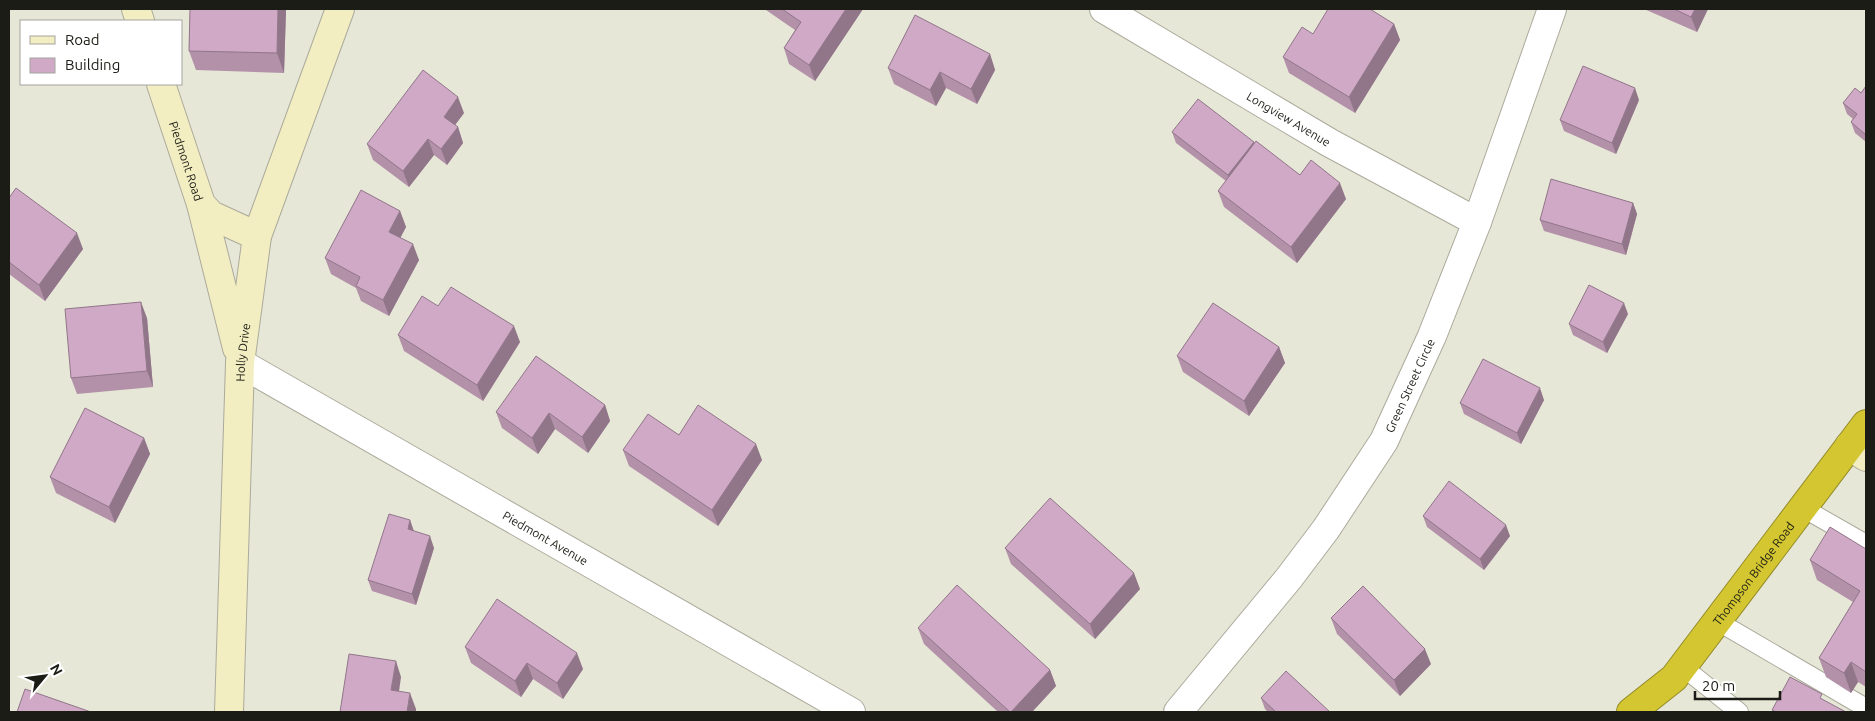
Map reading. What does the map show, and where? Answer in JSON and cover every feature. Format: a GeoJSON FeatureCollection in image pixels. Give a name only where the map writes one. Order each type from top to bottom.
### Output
{"type":"FeatureCollection","features":[{"type":"Feature","properties":{"kind":"highway","name":"Thompson Bridge Road"},"geometry":{"type":"LineString","coordinates":[[1631,712],[1674,678],[1683,667],[1802,508],[1858,452],[1866,424]]}},
{"type":"Feature","properties":{"kind":"street","name":"Holly Drive"},"geometry":{"type":"LineString","coordinates":[[228,712],[240,363],[258,236],[340,9]]}},
{"type":"Feature","properties":{"kind":"street","name":"Longview Avenue"},"geometry":{"type":"LineString","coordinates":[[1104,9],[1330,143],[1477,222]]}},
{"type":"Feature","properties":{"kind":"street","name":"Green Street Circle"},"geometry":{"type":"LineString","coordinates":[[1178,712],[1289,578],[1326,529],[1384,442],[1432,336],[1477,222],[1552,9]]}},
{"type":"Feature","properties":{"kind":"street","name":"Piedmont Road"},"geometry":{"type":"LineString","coordinates":[[161,85],[201,204],[211,215],[258,236]]}},
{"type":"Feature","properties":{"kind":"street"},"geometry":{"type":"LineString","coordinates":[[201,204],[240,363]]}},
{"type":"Feature","properties":{"kind":"street","name":"Piedmont Avenue"},"geometry":{"type":"LineString","coordinates":[[240,363],[851,712]]}},
{"type":"Feature","properties":{"kind":"lane"},"geometry":{"type":"LineString","coordinates":[[1802,508],[1866,544]]}},
{"type":"Feature","properties":{"kind":"lane"},"geometry":{"type":"LineString","coordinates":[[1717,621],[1866,708]]}},
{"type":"Feature","properties":{"kind":"lane"},"geometry":{"type":"LineString","coordinates":[[1683,667],[1739,712]]}},
{"type":"Feature","properties":{"kind":"building"},"geometry":{"type":"Polygon","coordinates":[[[190,9],[278,9],[277,53],[189,51],[190,9]]]}},
{"type":"Feature","properties":{"kind":"building"},"geometry":{"type":"Polygon","coordinates":[[[782,9],[846,9],[809,65],[784,48],[801,22],[782,9]]]}},
{"type":"Feature","properties":{"kind":"building"},"geometry":{"type":"Polygon","coordinates":[[[1328,9],[1370,9],[1394,24],[1349,97],[1283,57],[1302,27],[1313,34],[1328,9]]]}},
{"type":"Feature","properties":{"kind":"building"},"geometry":{"type":"Polygon","coordinates":[[[1674,9],[1695,9],[1691,17],[1674,9]]]}},
{"type":"Feature","properties":{"kind":"building"},"geometry":{"type":"Polygon","coordinates":[[[915,15],[990,54],[971,89],[940,72],[930,90],[888,68],[915,15]]]}},
{"type":"Feature","properties":{"kind":"building"},"geometry":{"type":"Polygon","coordinates":[[[1583,66],[1635,88],[1612,143],[1560,120],[1583,66]]]}},
{"type":"Feature","properties":{"kind":"building"},"geometry":{"type":"Polygon","coordinates":[[[423,70],[458,97],[444,117],[458,127],[441,149],[428,139],[403,171],[367,144],[423,70]]]}},
{"type":"Feature","properties":{"kind":"building"},"geometry":{"type":"Polygon","coordinates":[[[1866,86],[1866,135],[1851,122],[1857,114],[1843,103],[1855,88],[1861,93],[1866,86]]]}},
{"type":"Feature","properties":{"kind":"building"},"geometry":{"type":"Polygon","coordinates":[[[1198,99],[1254,142],[1228,175],[1172,132],[1198,99]]]}},
{"type":"Feature","properties":{"kind":"building"},"geometry":{"type":"Polygon","coordinates":[[[1256,141],[1300,175],[1311,160],[1340,183],[1291,247],[1218,191],[1256,141]]]}},
{"type":"Feature","properties":{"kind":"building"},"geometry":{"type":"Polygon","coordinates":[[[1551,179],[1633,203],[1622,244],[1540,220],[1551,179]]]}},
{"type":"Feature","properties":{"kind":"building"},"geometry":{"type":"Polygon","coordinates":[[[16,188],[77,233],[39,285],[9,262],[9,198],[16,188]]]}},
{"type":"Feature","properties":{"kind":"building"},"geometry":{"type":"Polygon","coordinates":[[[361,190],[400,211],[389,232],[413,244],[383,300],[356,286],[360,277],[325,258],[361,190]]]}},
{"type":"Feature","properties":{"kind":"building"},"geometry":{"type":"Polygon","coordinates":[[[1589,285],[1624,303],[1603,342],[1569,324],[1589,285]]]}},
{"type":"Feature","properties":{"kind":"building"},"geometry":{"type":"Polygon","coordinates":[[[451,287],[514,326],[477,385],[398,335],[422,296],[438,306],[451,287]]]}},
{"type":"Feature","properties":{"kind":"building"},"geometry":{"type":"Polygon","coordinates":[[[141,302],[147,371],[71,378],[65,309],[141,302]]]}},
{"type":"Feature","properties":{"kind":"building"},"geometry":{"type":"Polygon","coordinates":[[[1213,303],[1279,347],[1244,401],[1177,356],[1213,303]]]}},
{"type":"Feature","properties":{"kind":"building"},"geometry":{"type":"Polygon","coordinates":[[[536,356],[605,405],[582,437],[549,413],[532,438],[496,412],[536,356]]]}},
{"type":"Feature","properties":{"kind":"building"},"geometry":{"type":"Polygon","coordinates":[[[1483,359],[1540,388],[1517,433],[1460,403],[1483,359]]]}},
{"type":"Feature","properties":{"kind":"building"},"geometry":{"type":"Polygon","coordinates":[[[698,405],[756,444],[712,510],[623,450],[648,414],[679,435],[698,405]]]}},
{"type":"Feature","properties":{"kind":"building"},"geometry":{"type":"Polygon","coordinates":[[[85,408],[144,438],[109,507],[50,477],[85,408]]]}},
{"type":"Feature","properties":{"kind":"building"},"geometry":{"type":"Polygon","coordinates":[[[1449,481],[1506,525],[1480,559],[1423,516],[1449,481]]]}},
{"type":"Feature","properties":{"kind":"building"},"geometry":{"type":"Polygon","coordinates":[[[1050,498],[1134,573],[1090,624],[1005,548],[1050,498]]]}},
{"type":"Feature","properties":{"kind":"building"},"geometry":{"type":"Polygon","coordinates":[[[389,514],[410,520],[408,529],[430,536],[412,594],[368,580],[389,514]]]}},
{"type":"Feature","properties":{"kind":"building"},"geometry":{"type":"Polygon","coordinates":[[[1830,527],[1866,549],[1866,672],[1851,662],[1844,673],[1819,658],[1860,591],[1810,560],[1830,527]]]}},
{"type":"Feature","properties":{"kind":"building"},"geometry":{"type":"Polygon","coordinates":[[[957,585],[1050,670],[1011,712],[918,628],[957,585]]]}},
{"type":"Feature","properties":{"kind":"building"},"geometry":{"type":"Polygon","coordinates":[[[1363,586],[1425,649],[1394,680],[1331,618],[1363,586]]]}},
{"type":"Feature","properties":{"kind":"building"},"geometry":{"type":"Polygon","coordinates":[[[497,599],[577,653],[557,683],[527,663],[515,681],[465,647],[497,599]]]}},
{"type":"Feature","properties":{"kind":"building"},"geometry":{"type":"Polygon","coordinates":[[[349,654],[396,661],[391,690],[410,693],[407,712],[340,712],[349,654]]]}},
{"type":"Feature","properties":{"kind":"building"},"geometry":{"type":"Polygon","coordinates":[[[1286,671],[1330,712],[1276,712],[1261,698],[1286,671]]]}},
{"type":"Feature","properties":{"kind":"building"},"geometry":{"type":"Polygon","coordinates":[[[1790,677],[1822,694],[1820,698],[1846,712],[1776,712],[1772,710],[1790,677]]]}},
{"type":"Feature","properties":{"kind":"building"},"geometry":{"type":"Polygon","coordinates":[[[25,689],[91,712],[17,712],[25,689]]]}}]}
